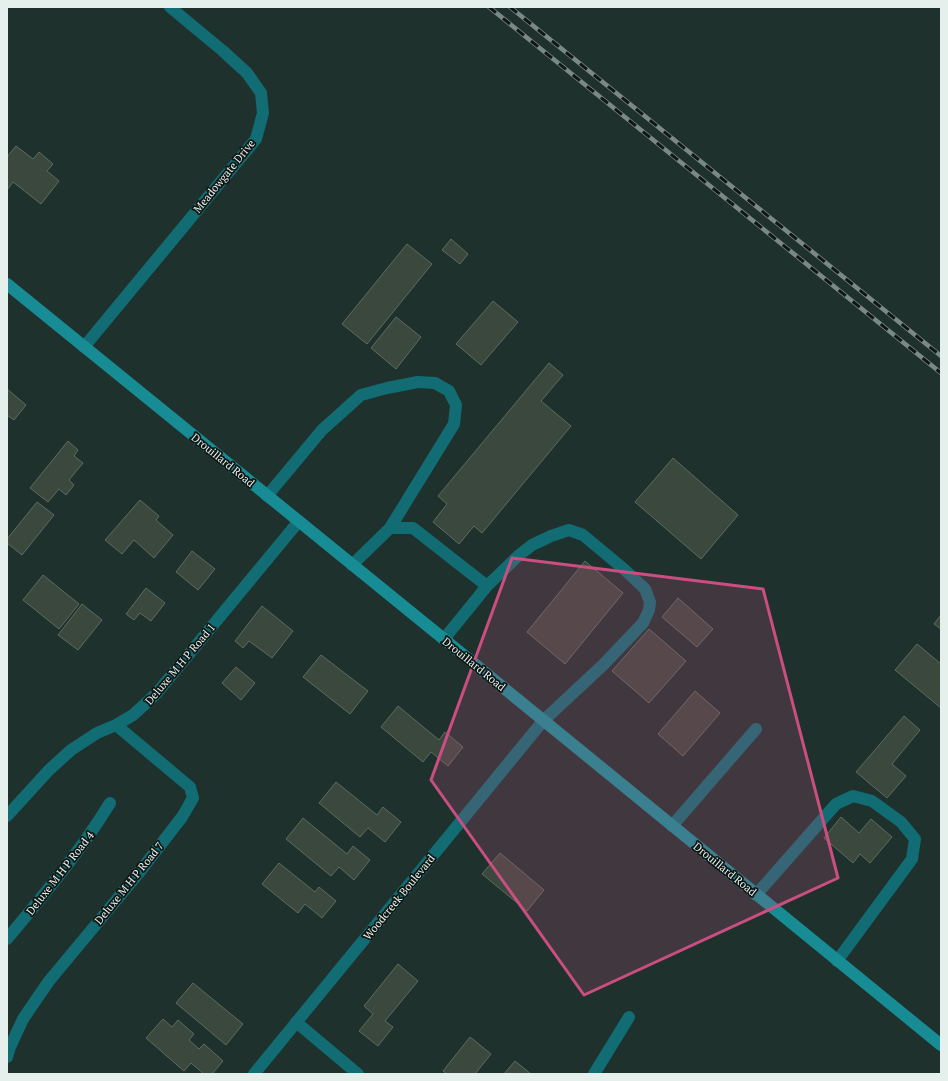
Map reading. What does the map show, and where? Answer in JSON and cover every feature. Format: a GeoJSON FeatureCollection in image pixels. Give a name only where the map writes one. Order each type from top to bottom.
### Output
{"type":"FeatureCollection","features":[{"type":"Feature","properties":{"kind":"street","name":"Meadowgate Drive"},"geometry":{"type":"LineString","coordinates":[[84,347],[256,139],[263,113],[261,93],[248,73],[170,7]]}},
{"type":"Feature","properties":{"kind":"street","name":"Drouillard Road"},"geometry":{"type":"LineString","coordinates":[[7,284],[941,1045]]}},
{"type":"Feature","properties":{"kind":"street"},"geometry":{"type":"LineString","coordinates":[[267,496],[322,430],[361,395],[418,382],[436,383],[449,391],[456,405],[454,424],[390,528],[352,564]]}},
{"type":"Feature","properties":{"kind":"street","name":"Deluxe M H P Road 1"},"geometry":{"type":"LineString","coordinates":[[7,816],[49,770],[71,750],[133,715],[156,694],[298,521]]}},
{"type":"Feature","properties":{"kind":"street"},"geometry":{"type":"LineString","coordinates":[[390,528],[413,528],[487,586]]}},
{"type":"Feature","properties":{"kind":"street","name":"Woodcreek Boulevard"},"geometry":{"type":"LineString","coordinates":[[254,1074],[543,721],[604,665],[643,623],[649,610],[650,602],[645,589],[625,570],[583,535],[569,530],[551,536],[532,545],[518,556],[487,586],[444,639]]}},
{"type":"Feature","properties":{"kind":"street","name":"Deluxe M H P Road 7"},"geometry":{"type":"LineString","coordinates":[[7,1057],[23,1018],[49,981],[138,874],[182,817],[193,798],[190,787],[116,725]]}},
{"type":"Feature","properties":{"kind":"street"},"geometry":{"type":"LineString","coordinates":[[672,826],[756,729]]}},
{"type":"Feature","properties":{"kind":"street"},"geometry":{"type":"LineString","coordinates":[[756,895],[836,804],[853,796],[872,800],[901,822],[915,839],[912,859],[837,961]]}},
{"type":"Feature","properties":{"kind":"street","name":"Deluxe M H P Road 4"},"geometry":{"type":"LineString","coordinates":[[7,939],[94,830],[110,803]]}},
{"type":"Feature","properties":{"kind":"street"},"geometry":{"type":"LineString","coordinates":[[594,1074],[630,1017]]}},
{"type":"Feature","properties":{"kind":"street"},"geometry":{"type":"LineString","coordinates":[[296,1022],[358,1074]]}},
{"type":"Feature","properties":{"kind":"highlighted area"},"geometry":{"type":"Polygon","coordinates":[[[512,558],[763,589],[838,878],[584,995],[431,780],[512,558]]]}},
{"type":"Feature","properties":{"kind":"building"},"geometry":{"type":"Polygon","coordinates":[[[16,146],[33,159],[39,152],[53,164],[47,171],[59,181],[41,204],[13,182],[7,190],[7,157],[16,146]]]}},
{"type":"Feature","properties":{"kind":"building"},"geometry":{"type":"Polygon","coordinates":[[[451,239],[468,254],[460,264],[442,250],[451,239]]]}},
{"type":"Feature","properties":{"kind":"building"},"geometry":{"type":"Polygon","coordinates":[[[407,244],[432,264],[367,344],[342,324],[407,244]]]}},
{"type":"Feature","properties":{"kind":"building"},"geometry":{"type":"Polygon","coordinates":[[[493,301],[518,322],[481,365],[456,344],[493,301]]]}},
{"type":"Feature","properties":{"kind":"building"},"geometry":{"type":"Polygon","coordinates":[[[396,317],[421,337],[396,369],[371,348],[396,317]]]}},
{"type":"Feature","properties":{"kind":"building"},"geometry":{"type":"Polygon","coordinates":[[[549,363],[563,375],[541,401],[571,426],[482,533],[474,526],[459,544],[433,522],[447,504],[438,496],[549,363]]]}},
{"type":"Feature","properties":{"kind":"building"},"geometry":{"type":"Polygon","coordinates":[[[7,389],[26,405],[14,420],[7,415],[7,389]]]}},
{"type":"Feature","properties":{"kind":"building"},"geometry":{"type":"Polygon","coordinates":[[[68,441],[78,450],[74,456],[83,463],[69,480],[74,485],[66,495],[59,489],[48,502],[30,488],[68,441]]]}},
{"type":"Feature","properties":{"kind":"building"},"geometry":{"type":"Polygon","coordinates":[[[673,458],[738,515],[701,559],[635,502],[673,458]]]}},
{"type":"Feature","properties":{"kind":"building"},"geometry":{"type":"Polygon","coordinates":[[[140,500],[159,516],[156,520],[173,535],[154,558],[134,540],[122,554],[105,540],[140,500]]]}},
{"type":"Feature","properties":{"kind":"building"},"geometry":{"type":"Polygon","coordinates":[[[37,502],[54,515],[22,555],[7,543],[7,539],[37,502]]]}},
{"type":"Feature","properties":{"kind":"building"},"geometry":{"type":"Polygon","coordinates":[[[192,551],[215,569],[198,590],[176,572],[192,551]]]}},
{"type":"Feature","properties":{"kind":"building"},"geometry":{"type":"Polygon","coordinates":[[[585,561],[623,593],[565,664],[527,632],[585,561]]]}},
{"type":"Feature","properties":{"kind":"building"},"geometry":{"type":"Polygon","coordinates":[[[43,575],[79,604],[59,629],[23,600],[43,575]]]}},
{"type":"Feature","properties":{"kind":"building"},"geometry":{"type":"Polygon","coordinates":[[[146,588],[165,603],[151,621],[140,613],[134,620],[126,614],[146,588]]]}},
{"type":"Feature","properties":{"kind":"building"},"geometry":{"type":"Polygon","coordinates":[[[678,598],[713,629],[697,647],[662,617],[678,598]]]}},
{"type":"Feature","properties":{"kind":"building"},"geometry":{"type":"Polygon","coordinates":[[[82,604],[102,620],[78,650],[58,635],[82,604]]]}},
{"type":"Feature","properties":{"kind":"building"},"geometry":{"type":"Polygon","coordinates":[[[262,606],[293,631],[272,658],[249,641],[243,648],[235,641],[262,606]]]}},
{"type":"Feature","properties":{"kind":"building"},"geometry":{"type":"Polygon","coordinates":[[[941,615],[941,629],[934,624],[941,615]]]}},
{"type":"Feature","properties":{"kind":"building"},"geometry":{"type":"Polygon","coordinates":[[[649,629],[686,661],[649,703],[612,671],[649,629]]]}},
{"type":"Feature","properties":{"kind":"building"},"geometry":{"type":"Polygon","coordinates":[[[917,644],[941,664],[941,708],[895,670],[917,644]]]}},
{"type":"Feature","properties":{"kind":"building"},"geometry":{"type":"Polygon","coordinates":[[[321,655],[368,691],[350,714],[303,677],[321,655]]]}},
{"type":"Feature","properties":{"kind":"building"},"geometry":{"type":"Polygon","coordinates":[[[236,667],[255,683],[241,700],[222,683],[236,667]]]}},
{"type":"Feature","properties":{"kind":"building"},"geometry":{"type":"Polygon","coordinates":[[[695,691],[720,713],[683,756],[658,734],[695,691]]]}},
{"type":"Feature","properties":{"kind":"building"},"geometry":{"type":"Polygon","coordinates":[[[398,706],[439,740],[445,732],[463,747],[448,766],[431,752],[423,762],[381,727],[398,706]]]}},
{"type":"Feature","properties":{"kind":"building"},"geometry":{"type":"Polygon","coordinates":[[[904,716],[920,730],[892,764],[906,776],[887,798],[856,772],[904,716]]]}},
{"type":"Feature","properties":{"kind":"building"},"geometry":{"type":"Polygon","coordinates":[[[336,782],[377,815],[383,807],[401,822],[385,842],[368,828],[360,837],[319,803],[336,782]]]}},
{"type":"Feature","properties":{"kind":"building"},"geometry":{"type":"Polygon","coordinates":[[[841,817],[859,833],[871,819],[892,837],[870,863],[860,854],[853,863],[824,838],[841,817]]]}},
{"type":"Feature","properties":{"kind":"building"},"geometry":{"type":"Polygon","coordinates":[[[303,818],[347,854],[353,846],[370,860],[354,880],[339,867],[331,876],[286,839],[303,818]]]}},
{"type":"Feature","properties":{"kind":"building"},"geometry":{"type":"Polygon","coordinates":[[[500,853],[544,890],[527,911],[482,874],[500,853]]]}},
{"type":"Feature","properties":{"kind":"building"},"geometry":{"type":"Polygon","coordinates":[[[279,863],[315,892],[319,887],[336,901],[322,918],[305,904],[298,913],[262,884],[279,863]]]}},
{"type":"Feature","properties":{"kind":"building"},"geometry":{"type":"Polygon","coordinates":[[[398,964],[418,981],[385,1021],[393,1027],[378,1046],[359,1031],[373,1014],[364,1006],[398,964]]]}},
{"type":"Feature","properties":{"kind":"building"},"geometry":{"type":"Polygon","coordinates":[[[193,983],[243,1024],[226,1045],[176,1003],[193,983]]]}},
{"type":"Feature","properties":{"kind":"building"},"geometry":{"type":"Polygon","coordinates":[[[163,1019],[172,1027],[178,1020],[194,1034],[189,1040],[199,1049],[204,1044],[223,1061],[212,1074],[204,1074],[191,1063],[184,1071],[146,1038],[163,1019]]]}},
{"type":"Feature","properties":{"kind":"building"},"geometry":{"type":"Polygon","coordinates":[[[470,1037],[491,1054],[475,1074],[447,1074],[443,1071],[470,1037]]]}},
{"type":"Feature","properties":{"kind":"building"},"geometry":{"type":"Polygon","coordinates":[[[515,1061],[531,1074],[504,1074],[515,1061]]]}},
{"type":"Feature","properties":{"kind":"railway"},"geometry":{"type":"LineString","coordinates":[[489,7],[941,373]]}},
{"type":"Feature","properties":{"kind":"railway"},"geometry":{"type":"LineString","coordinates":[[510,7],[941,356]]}}]}
